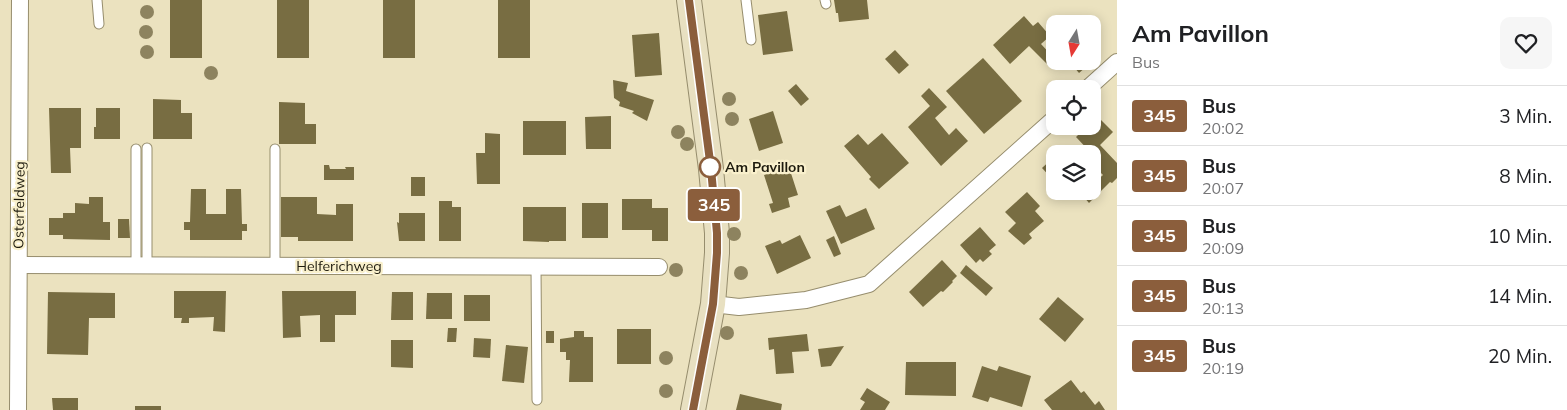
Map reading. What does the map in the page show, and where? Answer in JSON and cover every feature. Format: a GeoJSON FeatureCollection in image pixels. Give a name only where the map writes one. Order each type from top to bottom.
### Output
{"type":"FeatureCollection","features":[{"type":"Feature","properties":{"kind":"street","name":"Osterfeldweg"},"geometry":{"type":"LineString","coordinates":[[18,410],[20,0]]}},
{"type":"Feature","properties":{"kind":"street"},"geometry":{"type":"LineString","coordinates":[[690,0],[717,233],[717,270],[713,304],[693,410]]}},
{"type":"Feature","properties":{"kind":"street"},"geometry":{"type":"LineString","coordinates":[[1097,80],[1117,62]]}},
{"type":"Feature","properties":{"kind":"street"},"geometry":{"type":"LineString","coordinates":[[713,304],[746,307],[806,300],[869,284],[1046,126]]}},
{"type":"Feature","properties":{"kind":"street","name":"Helferichweg"},"geometry":{"type":"LineString","coordinates":[[19,265],[659,267]]}},
{"type":"Feature","properties":{"kind":"lane"},"geometry":{"type":"LineString","coordinates":[[97,0],[100,24]]}},
{"type":"Feature","properties":{"kind":"lane"},"geometry":{"type":"LineString","coordinates":[[746,0],[751,40]]}},
{"type":"Feature","properties":{"kind":"lane"},"geometry":{"type":"LineString","coordinates":[[142,266],[147,148]]}},
{"type":"Feature","properties":{"kind":"lane"},"geometry":{"type":"LineString","coordinates":[[136,149],[142,266]]}},
{"type":"Feature","properties":{"kind":"lane"},"geometry":{"type":"LineString","coordinates":[[275,149],[275,266]]}},
{"type":"Feature","properties":{"kind":"lane"},"geometry":{"type":"LineString","coordinates":[[536,267],[537,400]]}},
{"type":"Feature","properties":{"kind":"building"},"geometry":{"type":"Polygon","coordinates":[[[170,0],[202,0],[202,58],[170,58],[170,0]]]}},
{"type":"Feature","properties":{"kind":"building"},"geometry":{"type":"Polygon","coordinates":[[[277,0],[309,0],[309,58],[277,58],[277,0]]]}},
{"type":"Feature","properties":{"kind":"building"},"geometry":{"type":"Polygon","coordinates":[[[383,0],[415,0],[415,58],[383,58],[383,0]]]}},
{"type":"Feature","properties":{"kind":"building"},"geometry":{"type":"Polygon","coordinates":[[[498,0],[530,0],[530,58],[498,58],[498,0]]]}},
{"type":"Feature","properties":{"kind":"building"},"geometry":{"type":"Polygon","coordinates":[[[834,0],[867,0],[869,19],[839,22],[834,0]]]}},
{"type":"Feature","properties":{"kind":"building"},"geometry":{"type":"Polygon","coordinates":[[[787,11],[793,51],[763,55],[758,15],[787,11]]]}},
{"type":"Feature","properties":{"kind":"building"},"geometry":{"type":"Polygon","coordinates":[[[1024,16],[1033,26],[1038,22],[1046,31],[1046,40],[1041,44],[1046,49],[1046,63],[1029,46],[1010,64],[993,45],[1024,16]]]}},
{"type":"Feature","properties":{"kind":"building"},"geometry":{"type":"Polygon","coordinates":[[[659,33],[662,75],[635,77],[632,35],[659,33]]]}},
{"type":"Feature","properties":{"kind":"building"},"geometry":{"type":"Polygon","coordinates":[[[895,50],[909,65],[899,74],[885,59],[895,50]]]}},
{"type":"Feature","properties":{"kind":"building"},"geometry":{"type":"Polygon","coordinates":[[[983,58],[1022,101],[984,134],[946,91],[983,58]]]}},
{"type":"Feature","properties":{"kind":"building"},"geometry":{"type":"Polygon","coordinates":[[[613,80],[628,83],[626,91],[654,100],[647,121],[632,113],[634,111],[619,106],[620,102],[614,98],[613,80]]]}},
{"type":"Feature","properties":{"kind":"building"},"geometry":{"type":"Polygon","coordinates":[[[796,84],[809,99],[801,106],[788,91],[796,84]]]}},
{"type":"Feature","properties":{"kind":"building"},"geometry":{"type":"Polygon","coordinates":[[[929,88],[947,107],[935,118],[949,135],[956,128],[968,141],[941,166],[908,127],[930,106],[921,96],[929,88]]]}},
{"type":"Feature","properties":{"kind":"building"},"geometry":{"type":"Polygon","coordinates":[[[153,99],[181,100],[181,113],[192,113],[192,139],[153,139],[153,99]]]}},
{"type":"Feature","properties":{"kind":"building"},"geometry":{"type":"Polygon","coordinates":[[[279,102],[305,103],[305,124],[316,124],[316,144],[279,144],[279,102]]]}},
{"type":"Feature","properties":{"kind":"building"},"geometry":{"type":"Polygon","coordinates":[[[49,108],[81,108],[81,148],[70,148],[71,173],[51,173],[49,108]]]}},
{"type":"Feature","properties":{"kind":"building"},"geometry":{"type":"Polygon","coordinates":[[[96,108],[120,108],[120,139],[94,139],[96,108]]]}},
{"type":"Feature","properties":{"kind":"building"},"geometry":{"type":"Polygon","coordinates":[[[773,111],[783,143],[759,151],[749,119],[773,111]]]}},
{"type":"Feature","properties":{"kind":"building"},"geometry":{"type":"Polygon","coordinates":[[[611,116],[611,149],[586,149],[585,117],[611,116]]]}},
{"type":"Feature","properties":{"kind":"building"},"geometry":{"type":"Polygon","coordinates":[[[1101,120],[1113,132],[1100,145],[1084,145],[1076,137],[1078,135],[1101,135],[1101,120]]]}},
{"type":"Feature","properties":{"kind":"building"},"geometry":{"type":"Polygon","coordinates":[[[523,121],[566,121],[566,155],[523,155],[523,121]]]}},
{"type":"Feature","properties":{"kind":"building"},"geometry":{"type":"Polygon","coordinates":[[[485,133],[500,134],[500,184],[477,184],[476,153],[485,153],[485,133]]]}},
{"type":"Feature","properties":{"kind":"building"},"geometry":{"type":"Polygon","coordinates":[[[882,133],[909,163],[879,189],[844,146],[858,134],[868,145],[882,133]]]}},
{"type":"Feature","properties":{"kind":"building"},"geometry":{"type":"Polygon","coordinates":[[[1101,146],[1117,163],[1117,178],[1101,191],[1101,177],[1103,175],[1101,173],[1101,146]]]}},
{"type":"Feature","properties":{"kind":"building"},"geometry":{"type":"Polygon","coordinates":[[[1046,164],[1046,172],[1042,168],[1046,164]]]}},
{"type":"Feature","properties":{"kind":"building"},"geometry":{"type":"Polygon","coordinates":[[[324,165],[329,165],[330,169],[354,167],[354,180],[324,180],[324,165]]]}},
{"type":"Feature","properties":{"kind":"building"},"geometry":{"type":"Polygon","coordinates":[[[789,167],[798,195],[788,198],[790,207],[772,213],[769,204],[773,203],[764,175],[789,167]]]}},
{"type":"Feature","properties":{"kind":"building"},"geometry":{"type":"Polygon","coordinates":[[[411,177],[425,177],[425,196],[411,196],[411,177]]]}},
{"type":"Feature","properties":{"kind":"building"},"geometry":{"type":"Polygon","coordinates":[[[191,189],[206,189],[206,214],[226,214],[226,189],[241,189],[242,224],[247,224],[247,231],[242,231],[242,240],[190,240],[190,230],[184,230],[184,222],[190,222],[191,189]]]}},
{"type":"Feature","properties":{"kind":"building"},"geometry":{"type":"Polygon","coordinates":[[[1027,192],[1040,206],[1035,211],[1044,221],[1029,234],[1032,238],[1024,245],[1008,231],[1016,223],[1005,212],[1027,192]]]}},
{"type":"Feature","properties":{"kind":"building"},"geometry":{"type":"Polygon","coordinates":[[[89,197],[103,197],[103,222],[110,222],[110,240],[63,239],[63,235],[49,235],[49,218],[63,218],[63,213],[75,213],[75,203],[89,204],[89,197]]]}},
{"type":"Feature","properties":{"kind":"building"},"geometry":{"type":"Polygon","coordinates":[[[281,197],[317,197],[317,214],[336,215],[336,204],[353,204],[353,241],[298,241],[298,237],[281,237],[281,197]]]}},
{"type":"Feature","properties":{"kind":"building"},"geometry":{"type":"Polygon","coordinates":[[[622,199],[652,199],[652,208],[668,208],[668,241],[652,241],[652,230],[622,230],[622,199]]]}},
{"type":"Feature","properties":{"kind":"building"},"geometry":{"type":"Polygon","coordinates":[[[439,201],[452,201],[452,207],[461,207],[461,241],[439,241],[439,201]]]}},
{"type":"Feature","properties":{"kind":"building"},"geometry":{"type":"Polygon","coordinates":[[[582,203],[608,203],[608,238],[582,238],[582,203]]]}},
{"type":"Feature","properties":{"kind":"building"},"geometry":{"type":"Polygon","coordinates":[[[840,205],[846,217],[866,208],[875,229],[841,244],[826,211],[840,205]]]}},
{"type":"Feature","properties":{"kind":"building"},"geometry":{"type":"Polygon","coordinates":[[[523,207],[566,207],[566,241],[523,241],[523,207]]]}},
{"type":"Feature","properties":{"kind":"building"},"geometry":{"type":"Polygon","coordinates":[[[399,213],[425,213],[425,241],[399,241],[397,222],[399,223],[399,213]]]}},
{"type":"Feature","properties":{"kind":"building"},"geometry":{"type":"Polygon","coordinates":[[[118,219],[129,219],[130,238],[118,238],[118,219]]]}},
{"type":"Feature","properties":{"kind":"building"},"geometry":{"type":"Polygon","coordinates":[[[980,227],[996,245],[989,251],[992,254],[983,262],[980,259],[976,263],[960,245],[980,227]]]}},
{"type":"Feature","properties":{"kind":"building"},"geometry":{"type":"Polygon","coordinates":[[[800,235],[811,258],[777,274],[765,246],[780,240],[782,244],[800,235]]]}},
{"type":"Feature","properties":{"kind":"building"},"geometry":{"type":"Polygon","coordinates":[[[834,236],[841,254],[834,257],[826,240],[834,236]]]}},
{"type":"Feature","properties":{"kind":"building"},"geometry":{"type":"Polygon","coordinates":[[[942,260],[957,276],[943,292],[941,291],[923,307],[909,292],[942,260]]]}},
{"type":"Feature","properties":{"kind":"building"},"geometry":{"type":"Polygon","coordinates":[[[966,265],[993,288],[986,296],[960,273],[966,265]]]}},
{"type":"Feature","properties":{"kind":"building"},"geometry":{"type":"Polygon","coordinates":[[[174,291],[226,291],[225,332],[213,331],[214,317],[189,318],[189,323],[181,323],[182,318],[174,318],[174,291]]]}},
{"type":"Feature","properties":{"kind":"building"},"geometry":{"type":"Polygon","coordinates":[[[282,291],[356,291],[356,315],[335,315],[335,342],[320,342],[320,315],[300,316],[301,337],[283,338],[282,291]]]}},
{"type":"Feature","properties":{"kind":"building"},"geometry":{"type":"Polygon","coordinates":[[[48,292],[115,293],[115,318],[89,318],[88,355],[47,354],[48,292]]]}},
{"type":"Feature","properties":{"kind":"building"},"geometry":{"type":"Polygon","coordinates":[[[392,292],[413,292],[413,320],[391,320],[392,292]]]}},
{"type":"Feature","properties":{"kind":"building"},"geometry":{"type":"Polygon","coordinates":[[[427,293],[452,293],[452,319],[426,319],[427,293]]]}},
{"type":"Feature","properties":{"kind":"building"},"geometry":{"type":"Polygon","coordinates":[[[464,295],[490,295],[490,321],[464,321],[464,295]]]}},
{"type":"Feature","properties":{"kind":"building"},"geometry":{"type":"Polygon","coordinates":[[[1058,297],[1084,319],[1065,342],[1039,319],[1058,297]]]}},
{"type":"Feature","properties":{"kind":"building"},"geometry":{"type":"Polygon","coordinates":[[[448,328],[457,328],[456,342],[447,342],[448,328]]]}},
{"type":"Feature","properties":{"kind":"building"},"geometry":{"type":"Polygon","coordinates":[[[617,329],[651,329],[651,364],[617,364],[617,329]]]}},
{"type":"Feature","properties":{"kind":"building"},"geometry":{"type":"Polygon","coordinates":[[[546,331],[554,331],[554,343],[546,343],[546,331]]]}},
{"type":"Feature","properties":{"kind":"building"},"geometry":{"type":"Polygon","coordinates":[[[574,331],[584,331],[584,337],[593,337],[593,382],[569,382],[570,360],[566,360],[566,352],[560,352],[560,339],[574,337],[574,331]]]}},
{"type":"Feature","properties":{"kind":"building"},"geometry":{"type":"Polygon","coordinates":[[[807,334],[809,351],[792,352],[794,373],[776,374],[774,349],[769,350],[768,338],[807,334]]]}},
{"type":"Feature","properties":{"kind":"building"},"geometry":{"type":"Polygon","coordinates":[[[474,338],[491,339],[490,358],[473,357],[474,338]]]}},
{"type":"Feature","properties":{"kind":"building"},"geometry":{"type":"Polygon","coordinates":[[[391,340],[413,340],[413,368],[391,367],[391,340]]]}},
{"type":"Feature","properties":{"kind":"building"},"geometry":{"type":"Polygon","coordinates":[[[506,345],[528,347],[524,383],[502,381],[506,345]]]}},
{"type":"Feature","properties":{"kind":"building"},"geometry":{"type":"Polygon","coordinates":[[[844,346],[831,366],[821,367],[818,349],[844,346]]]}},
{"type":"Feature","properties":{"kind":"building"},"geometry":{"type":"Polygon","coordinates":[[[906,362],[956,362],[956,396],[905,395],[906,362]]]}},
{"type":"Feature","properties":{"kind":"building"},"geometry":{"type":"Polygon","coordinates":[[[982,366],[997,371],[999,366],[1031,376],[1022,407],[990,397],[988,402],[972,397],[982,366]]]}},
{"type":"Feature","properties":{"kind":"building"},"geometry":{"type":"Polygon","coordinates":[[[1071,380],[1081,393],[1084,391],[1095,405],[1099,401],[1105,410],[1052,410],[1044,400],[1071,380]]]}},
{"type":"Feature","properties":{"kind":"building"},"geometry":{"type":"Polygon","coordinates":[[[867,388],[890,402],[885,410],[860,410],[865,402],[860,399],[867,388]]]}},
{"type":"Feature","properties":{"kind":"building"},"geometry":{"type":"Polygon","coordinates":[[[740,394],[782,404],[781,410],[736,410],[740,394]]]}},
{"type":"Feature","properties":{"kind":"building"},"geometry":{"type":"Polygon","coordinates":[[[52,398],[78,398],[78,410],[53,410],[52,398]]]}},
{"type":"Feature","properties":{"kind":"building"},"geometry":{"type":"Polygon","coordinates":[[[135,406],[161,406],[161,410],[135,410],[135,406]]]}},
{"type":"Feature","properties":{"kind":"bus line","name":"345"},"geometry":{"type":"LineString","coordinates":[[689,0],[711,169],[717,233],[715,290],[693,410]]}},
{"type":"Feature","properties":{"kind":"place","name":"Am Pavillon"},"geometry":{"type":"Point","coordinates":[710,167]}}]}
